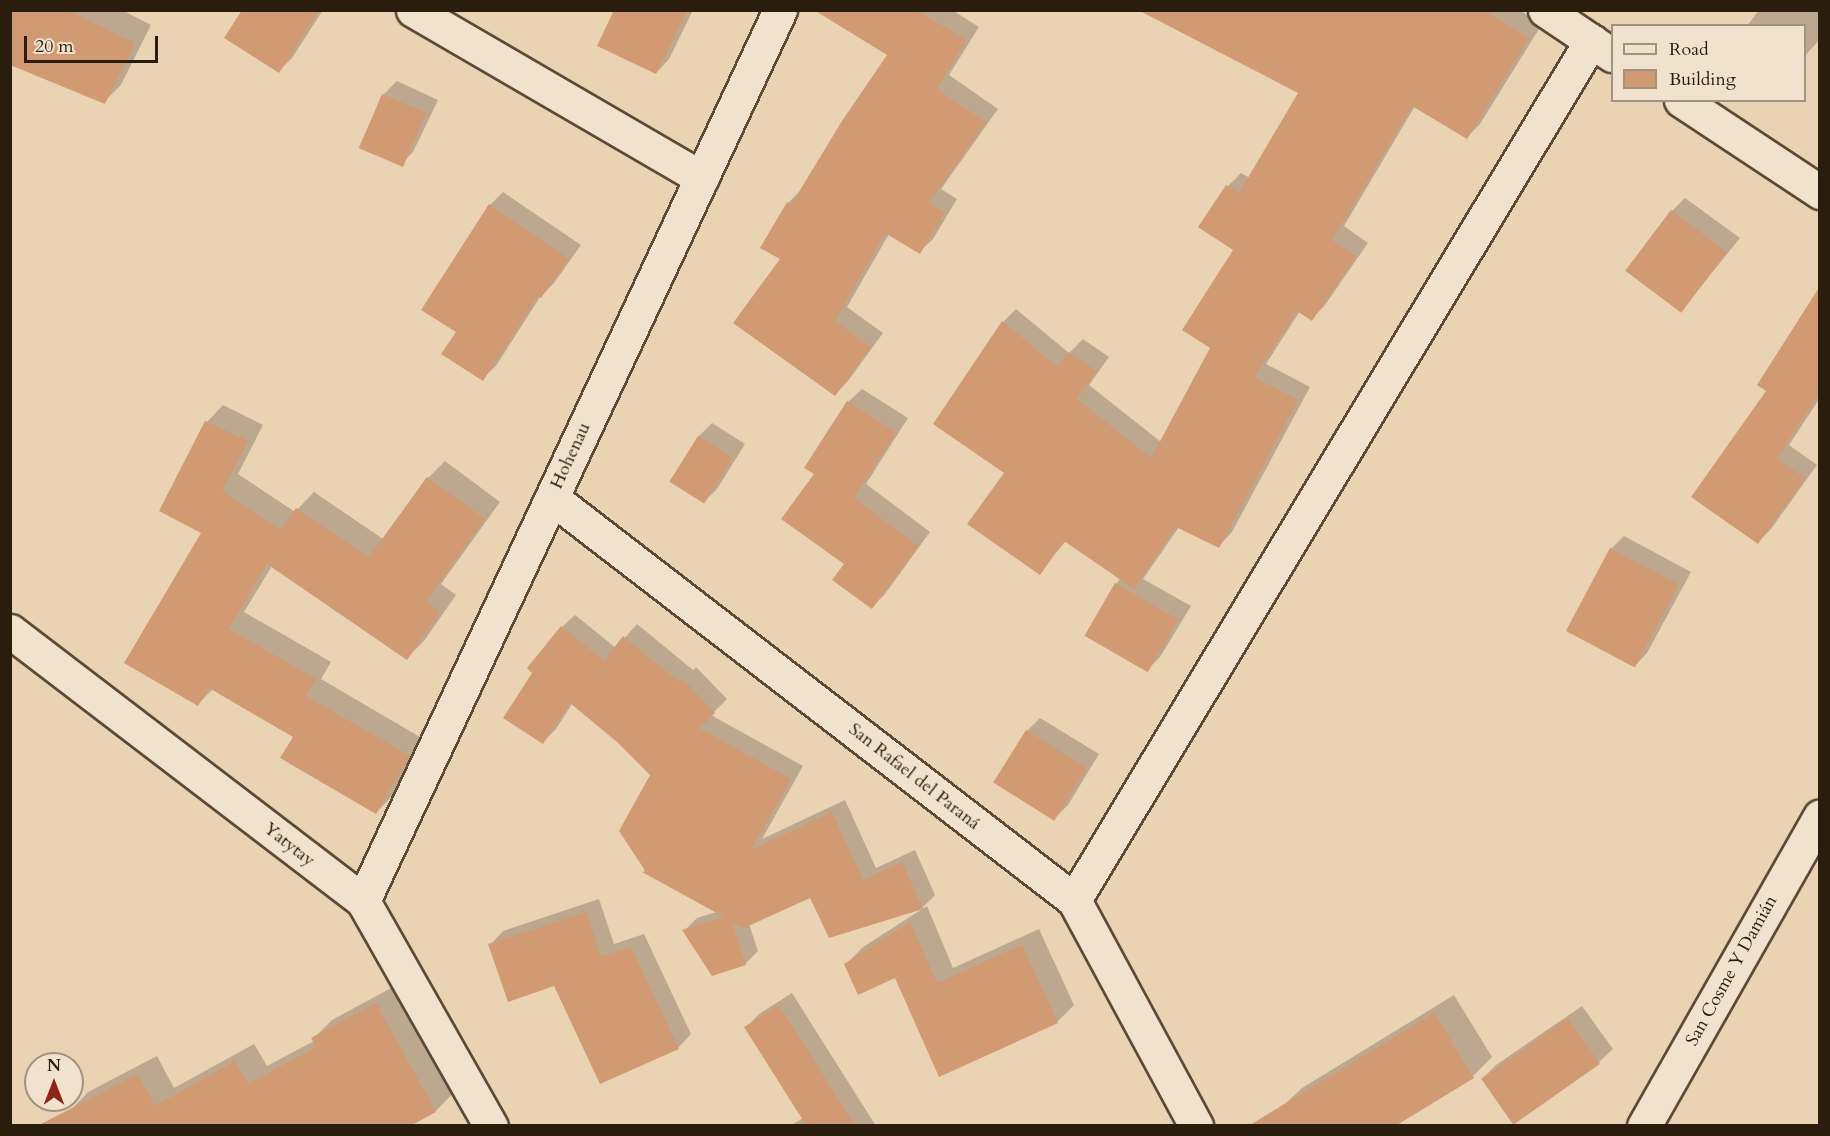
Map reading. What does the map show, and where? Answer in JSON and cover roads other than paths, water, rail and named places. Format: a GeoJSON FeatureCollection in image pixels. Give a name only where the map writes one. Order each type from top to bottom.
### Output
{"type":"FeatureCollection","features":[{"type":"Feature","properties":{"kind":"street"},"geometry":{"type":"LineString","coordinates":[[413,10],[702,178]]}},
{"type":"Feature","properties":{"kind":"street","name":"Hohenau"},"geometry":{"type":"LineString","coordinates":[[363,901],[780,10]]}},
{"type":"Feature","properties":{"kind":"street"},"geometry":{"type":"LineString","coordinates":[[1074,900],[1602,48],[1545,10]]}},
{"type":"Feature","properties":{"kind":"street"},"geometry":{"type":"LineString","coordinates":[[1684,102],[1820,192]]}},
{"type":"Feature","properties":{"kind":"street","name":"San Rafael del Paraná"},"geometry":{"type":"LineString","coordinates":[[552,498],[1074,900],[1196,1125]]}},
{"type":"Feature","properties":{"kind":"street","name":"Yatytay"},"geometry":{"type":"LineString","coordinates":[[10,631],[363,901],[491,1125]]}},
{"type":"Feature","properties":{"kind":"street","name":"San Cosme Y Damián"},"geometry":{"type":"LineString","coordinates":[[1644,1125],[1820,816]]}}]}
